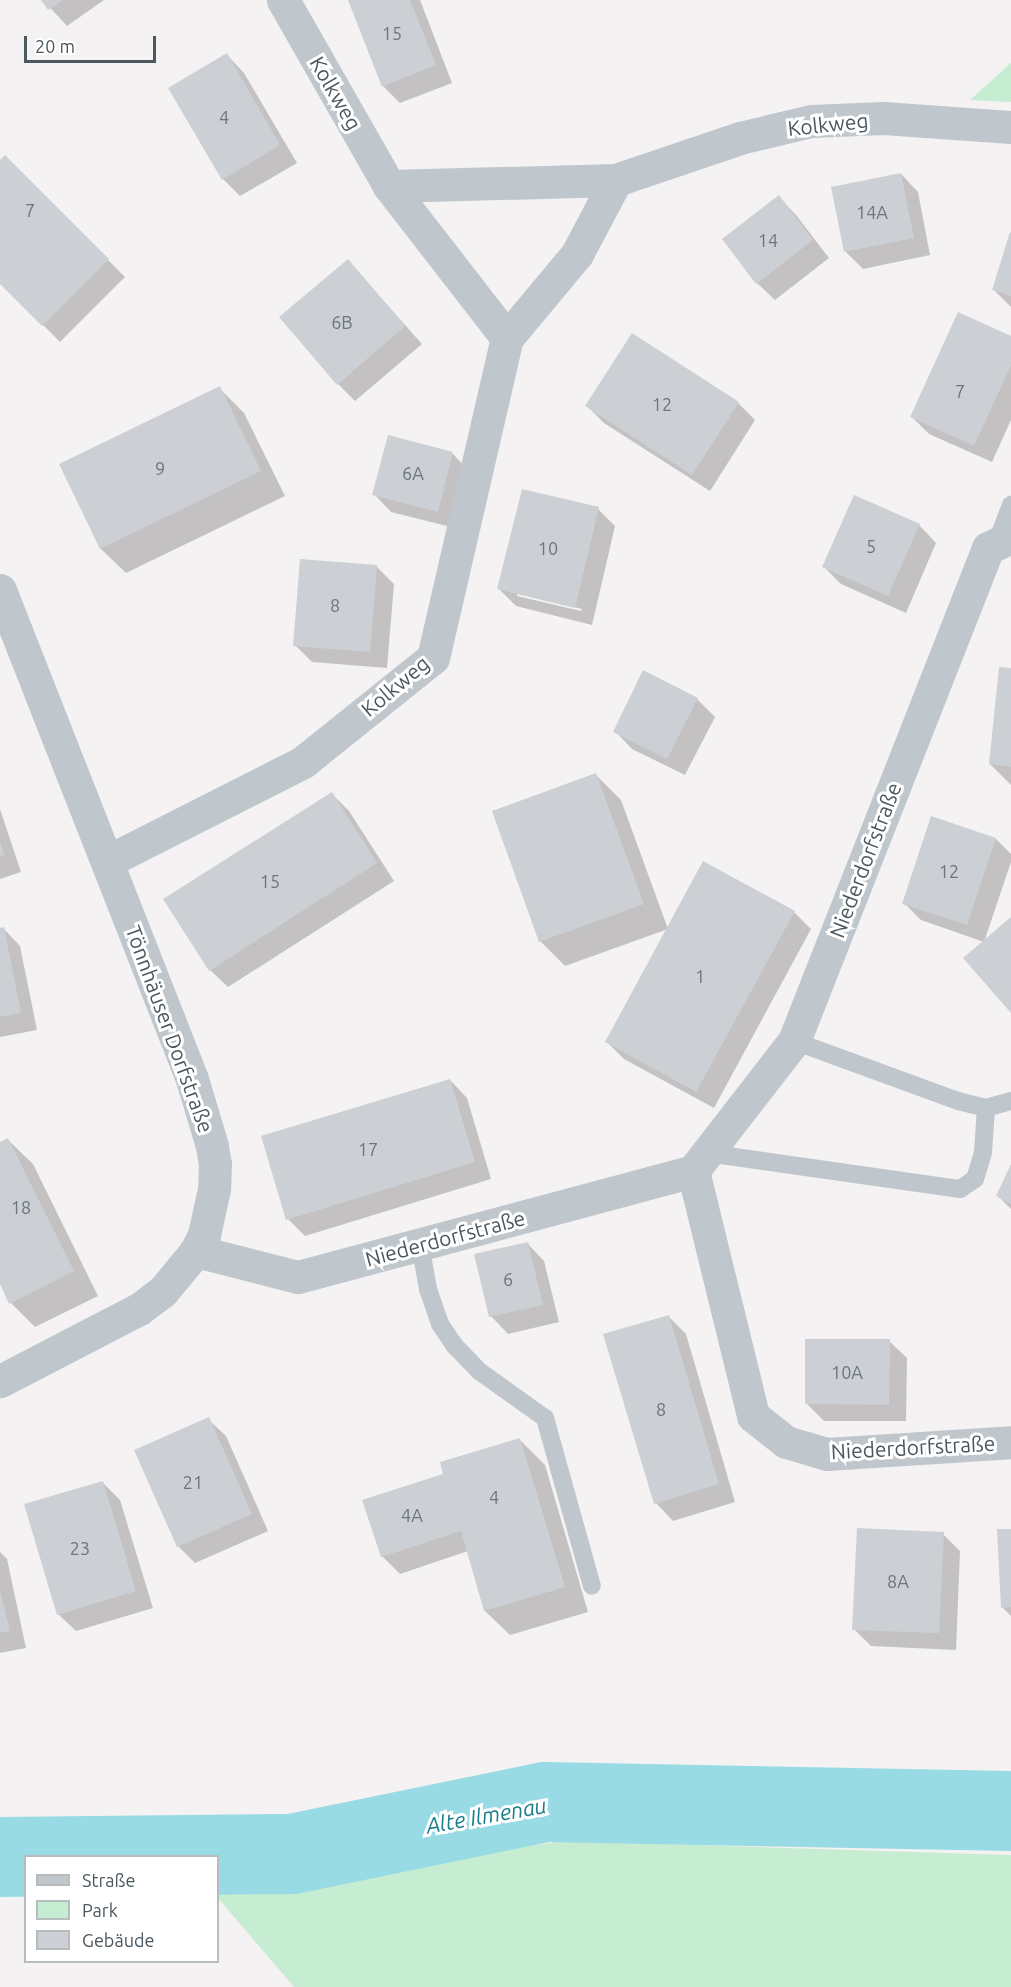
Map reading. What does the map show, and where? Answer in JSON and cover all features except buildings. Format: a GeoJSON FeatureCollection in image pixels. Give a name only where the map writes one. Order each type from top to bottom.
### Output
{"type":"FeatureCollection","features":[{"type":"Feature","properties":{"kind":"street","name":"Kolkweg"},"geometry":{"type":"LineString","coordinates":[[283,0],[389,186],[507,338]]}},
{"type":"Feature","properties":{"kind":"street","name":"Kolkweg"},"geometry":{"type":"LineString","coordinates":[[389,186],[616,180],[740,138],[811,121],[883,118],[1011,127]]}},
{"type":"Feature","properties":{"kind":"street","name":"Kolkweg"},"geometry":{"type":"LineString","coordinates":[[108,861],[303,762],[433,658],[507,338],[577,254],[616,180]]}},
{"type":"Feature","properties":{"kind":"street","name":"Niederdorfstraße"},"geometry":{"type":"LineString","coordinates":[[196,1251],[298,1277],[420,1244],[700,1162],[794,1041],[988,548],[1004,541]]}},
{"type":"Feature","properties":{"kind":"street","name":"Tönnhäuser Dorfstraße"},"geometry":{"type":"LineString","coordinates":[[0,590],[192,1079],[212,1146],[214,1189],[204,1235],[196,1251],[163,1291],[139,1309],[0,1381]]}},
{"type":"Feature","properties":{"kind":"street","name":"Niederdorfstraße"},"geometry":{"type":"LineString","coordinates":[[700,1162],[753,1416],[786,1442],[827,1454],[1011,1442]]}},
{"type":"Feature","properties":{"kind":"lane"},"geometry":{"type":"LineString","coordinates":[[1004,541],[1011,505]]}},
{"type":"Feature","properties":{"kind":"lane"},"geometry":{"type":"LineString","coordinates":[[794,1041],[958,1101],[986,1108],[1011,1101]]}},
{"type":"Feature","properties":{"kind":"lane"},"geometry":{"type":"LineString","coordinates":[[700,1162],[960,1189],[975,1179],[984,1152],[986,1108]]}},
{"type":"Feature","properties":{"kind":"lane"},"geometry":{"type":"LineString","coordinates":[[420,1244],[428,1289],[440,1324],[455,1346],[479,1371],[545,1418],[592,1586]]}},
{"type":"Feature","properties":{"kind":"green space"},"geometry":{"type":"Polygon","coordinates":[[[1011,63],[1011,102],[970,100],[1011,63]]]}},
{"type":"Feature","properties":{"kind":"green space"},"geometry":{"type":"Polygon","coordinates":[[[566,1841],[1011,1855],[1011,1987],[294,1987],[219,1899],[219,1885],[566,1841]]]}},
{"type":"Feature","properties":{"kind":"waterway","name":"Alte Ilmenau"},"geometry":{"type":"LineString","coordinates":[[195,1855],[292,1854],[545,1802],[1011,1811]]}},
{"type":"Feature","properties":{"kind":"waterway","name":"Alte Ilmenau"},"geometry":{"type":"LineString","coordinates":[[0,1857],[24,1857]]}}]}
